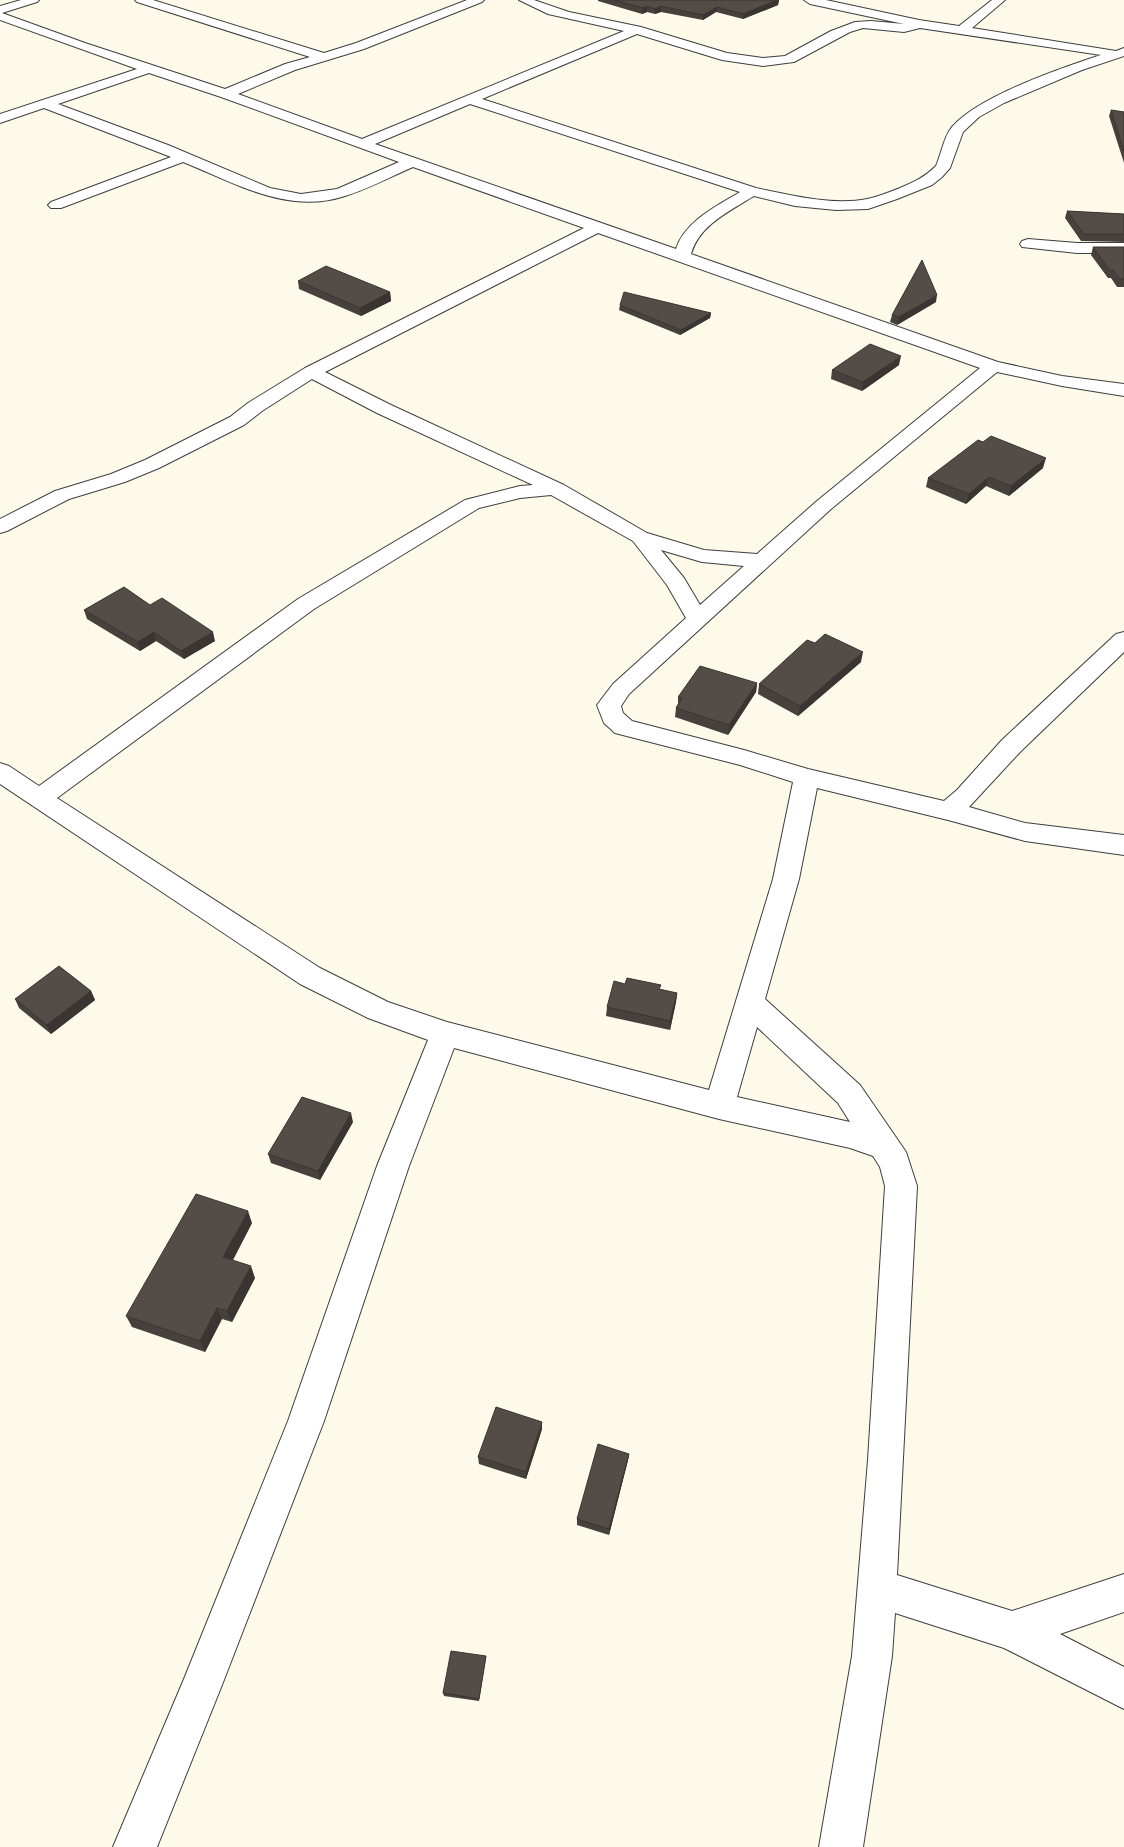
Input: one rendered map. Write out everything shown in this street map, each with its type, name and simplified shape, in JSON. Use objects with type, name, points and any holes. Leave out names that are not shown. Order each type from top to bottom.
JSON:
[{"type":"street","points":[[0,10],[33,0]]},
{"type":"street","points":[[141,0],[324,57]]},
{"type":"street","points":[[226,94],[290,67],[360,46],[478,0]]},
{"type":"street","points":[[526,0],[552,12],[637,30],[705,50],[762,62],[794,58],[823,40],[854,26],[871,24],[911,28],[919,24]]},
{"type":"street","points":[[810,0],[838,3],[919,24],[1122,53]]},
{"type":"street","points":[[961,31],[999,0]]},
{"type":"street","points":[[0,16],[148,69],[226,94],[412,162],[599,226],[993,366],[1062,381],[1124,390]]},
{"type":"street","points":[[0,31],[23,25]]},
{"type":"street","points":[[364,143],[637,30]]},
{"type":"street","points":[[471,100],[752,191],[795,201],[836,205],[868,204],[927,182],[938,174],[943,168],[957,130],[974,114],[999,100],[1092,61],[1122,53]]},
{"type":"street","points":[[0,119],[148,69]]},
{"type":"street","points":[[45,104],[265,191],[301,199],[340,194],[412,162]]},
{"type":"street","points":[[56,205],[183,157]]},
{"type":"street","points":[[682,256],[684,248],[692,235],[708,221],[752,191]]},
{"type":"street","points":[[0,527],[62,495],[118,478],[152,464],[237,421],[255,407],[311,372],[599,226]]},
{"type":"street","points":[[1028,244],[1077,248],[1124,248]]},
{"type":"street","points":[[993,366],[824,505],[621,689],[608,705],[612,717],[624,726],[808,777],[1025,832],[1124,846]]},
{"type":"street","points":[[311,372],[384,409],[556,489],[640,537],[702,556],[764,561]]},
{"type":"street","points":[[1062,381],[1124,377]]},
{"type":"street","points":[[39,798],[306,604],[472,504],[487,489],[489,479],[479,452]]},
{"type":"street","points":[[472,504],[520,492],[556,489]]},
{"type":"street","points":[[640,537],[676,583],[698,619]]},
{"type":"street","points":[[948,811],[966,796],[1011,746],[1124,639]]},
{"type":"street","points":[[0,772],[310,976],[378,1010],[446,1034],[719,1106],[850,1135],[884,1146]]},
{"type":"street","points":[[719,1106],[786,879],[808,777]]},
{"type":"street","points":[[750,1002],[849,1094],[895,1162],[901,1186],[872,1656],[841,1847]]},
{"type":"street","points":[[135,1847],[202,1685],[306,1421],[393,1166],[446,1034]]},
{"type":"street","points":[[877,1588],[1012,1631],[1124,1689]]},
{"type":"street","points":[[1012,1631],[1124,1593]]},
{"type":"building","points":[[614,0],[777,0],[743,14],[717,7],[703,15],[661,6],[655,9],[647,6],[643,8]]},
{"type":"building","points":[[1111,110],[1124,112],[1124,151]]},
{"type":"building","points":[[1067,211],[1124,214],[1124,234],[1084,234]]},
{"type":"building","points":[[1093,247],[1124,247],[1124,279],[1120,279],[1113,270],[1110,271]]},
{"type":"building","points":[[922,260],[937,295],[899,317],[892,315]]},
{"type":"building","points":[[326,266],[390,292],[360,308],[298,281]]},
{"type":"building","points":[[624,292],[711,313],[681,330],[620,305]]},
{"type":"building","points":[[870,344],[901,356],[863,382],[832,370]]},
{"type":"building","points":[[991,436],[1046,458],[1011,486],[989,477],[969,494],[928,478],[978,440],[983,442]]},
{"type":"building","points":[[124,587],[150,605],[162,598],[213,632],[181,651],[154,632],[138,642],[84,610]]},
{"type":"building","points":[[825,634],[863,652],[800,706],[759,684],[807,640],[815,643]]},
{"type":"building","points":[[700,666],[757,683],[729,725],[676,708],[682,698],[678,697]]},
{"type":"building","points":[[59,966],[91,991],[47,1025],[15,999]]},
{"type":"building","points":[[627,978],[661,985],[659,989],[677,993],[670,1021],[607,1007],[614,981],[625,984]]},
{"type":"building","points":[[302,1097],[351,1113],[318,1171],[268,1154]]},
{"type":"building","points":[[196,1194],[248,1211],[223,1257],[251,1266],[227,1311],[217,1308],[200,1341],[126,1316]]},
{"type":"building","points":[[496,1407],[542,1422],[526,1472],[478,1457]]},
{"type":"building","points":[[598,1444],[629,1454],[609,1529],[577,1519]]},
{"type":"building","points":[[451,1651],[486,1656],[479,1699],[443,1693]]}]
